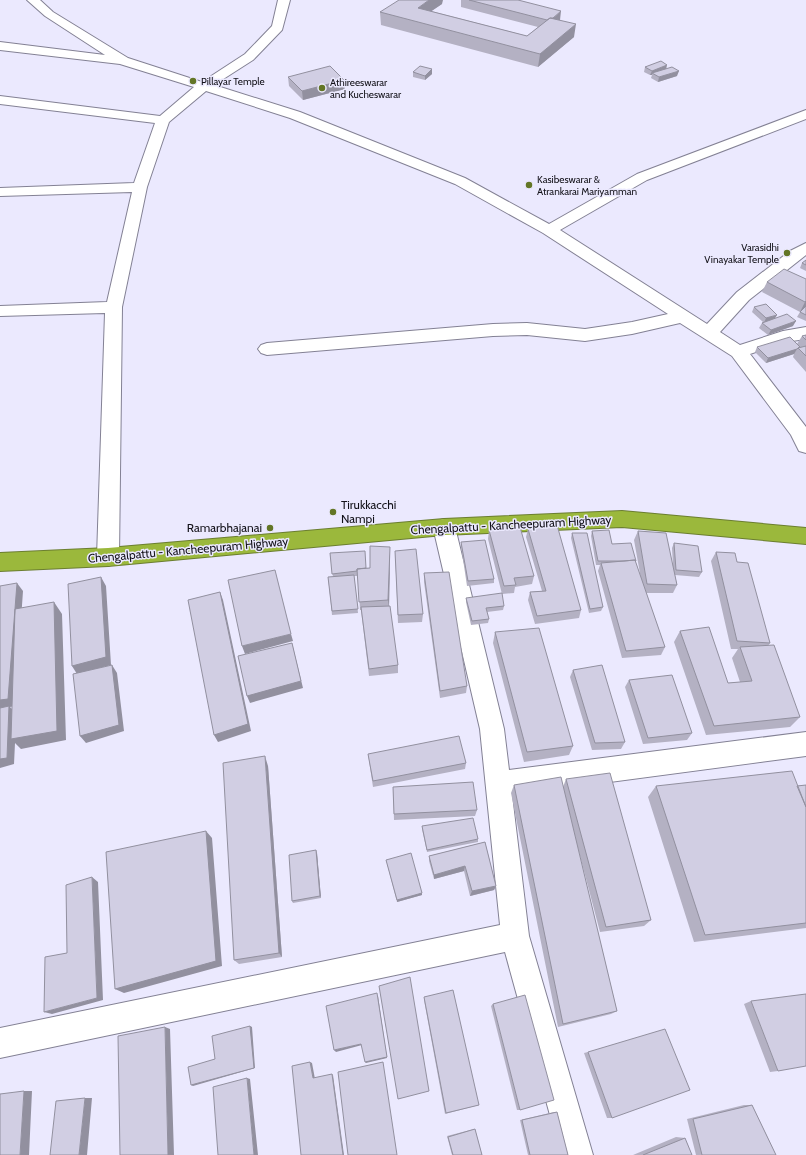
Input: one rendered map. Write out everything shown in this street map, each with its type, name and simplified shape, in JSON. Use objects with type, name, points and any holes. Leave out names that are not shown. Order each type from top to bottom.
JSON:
[{"type":"highway","name":"Chengalpattu - Kancheepuram Highway","points":[[0,562],[108,558],[444,528],[622,519],[806,536]]},
{"type":"street","points":[[33,0],[49,14],[124,61]]},
{"type":"street","points":[[108,558],[114,307],[140,187],[163,120],[204,86],[249,57],[278,27],[284,0]]},
{"type":"street","points":[[0,46],[124,61],[295,115],[460,181],[549,230],[681,317],[738,352],[799,432],[806,446]]},
{"type":"street","points":[[0,100],[163,120]]},
{"type":"street","points":[[549,230],[642,177],[806,114]]},
{"type":"street","points":[[0,192],[140,187]]},
{"type":"street","points":[[708,334],[743,296],[796,254],[806,248]]},
{"type":"street","points":[[0,311],[114,307]]},
{"type":"street","points":[[267,349],[493,330],[527,330],[585,335],[632,328],[681,317]]},
{"type":"street","points":[[738,352],[783,337],[806,333]]},
{"type":"street","points":[[444,528],[492,729],[514,936],[577,1155]]},
{"type":"street","points":[[498,784],[806,744]]},
{"type":"street","points":[[0,1043],[514,936]]},
{"type":"building","points":[[399,0],[429,0],[418,8],[527,36],[550,18],[576,24],[540,54],[380,12]]},
{"type":"building","points":[[469,0],[518,0],[561,11],[553,18],[547,20]]},
{"type":"building","points":[[661,61],[667,65],[652,71],[645,67]]},
{"type":"building","points":[[330,66],[344,80],[302,91],[288,77]]},
{"type":"building","points":[[420,66],[432,69],[425,76],[413,72]]},
{"type":"building","points":[[672,67],[679,71],[659,77],[652,73]]},
{"type":"building","points":[[784,269],[806,279],[805,302],[767,282]]},
{"type":"building","points":[[766,304],[777,315],[766,318],[754,307]]},
{"type":"building","points":[[806,306],[806,315],[800,312]]},
{"type":"building","points":[[787,314],[796,321],[771,330],[762,323]]},
{"type":"building","points":[[790,337],[800,347],[768,358],[757,347]]},
{"type":"building","points":[[806,346],[806,356],[798,348]]},
{"type":"building","points":[[557,525],[581,610],[537,616],[530,592],[546,591],[528,529]]},
{"type":"building","points":[[520,527],[534,576],[514,578],[516,585],[504,586],[489,530]]},
{"type":"building","points":[[609,530],[612,544],[631,543],[636,561],[598,561],[592,531]]},
{"type":"building","points":[[638,531],[666,533],[677,585],[647,584]]},
{"type":"building","points":[[572,533],[587,533],[603,607],[590,609]]},
{"type":"building","points":[[485,540],[494,579],[468,581],[461,542]]},
{"type":"building","points":[[674,543],[698,546],[702,572],[676,570]]},
{"type":"building","points":[[370,546],[390,547],[388,600],[359,602],[357,569],[370,568]]},
{"type":"building","points":[[416,549],[423,614],[398,615],[395,551]]},
{"type":"building","points":[[365,551],[366,568],[357,569],[357,571],[332,574],[330,553]]},
{"type":"building","points":[[716,552],[735,553],[737,562],[748,563],[770,643],[737,641]]},
{"type":"building","points":[[635,560],[665,647],[626,651],[601,563]]},
{"type":"building","points":[[275,570],[291,634],[242,646],[228,580]]},
{"type":"building","points":[[449,572],[467,686],[440,691],[424,573]]},
{"type":"building","points":[[354,575],[358,609],[332,611],[328,577]]},
{"type":"building","points":[[101,577],[106,657],[72,666],[68,584]]},
{"type":"building","points":[[17,583],[8,699],[0,700],[0,586]]},
{"type":"building","points":[[220,592],[248,724],[214,735],[188,600]]},
{"type":"building","points":[[502,593],[504,606],[486,608],[489,619],[472,621],[466,598]]},
{"type":"building","points":[[54,602],[57,731],[11,739],[15,609]]},
{"type":"building","points":[[390,606],[398,665],[369,669],[361,607]]},
{"type":"building","points":[[709,627],[728,683],[752,681],[740,647],[774,645],[800,717],[714,726],[680,631]]},
{"type":"building","points":[[539,628],[573,746],[527,752],[495,632]]},
{"type":"building","points":[[292,643],[301,681],[247,696],[238,656]]},
{"type":"building","points":[[112,665],[119,725],[80,736],[73,674]]},
{"type":"building","points":[[602,665],[625,742],[595,743],[573,670]]},
{"type":"building","points":[[672,675],[692,733],[648,738],[629,680]]},
{"type":"building","points":[[9,706],[7,758],[0,759],[0,708]]},
{"type":"building","points":[[459,736],[466,763],[373,781],[368,754]]},
{"type":"building","points":[[265,756],[279,953],[234,960],[223,763]]},
{"type":"building","points":[[792,771],[806,807],[806,923],[705,935],[656,786]]},
{"type":"building","points":[[610,773],[651,920],[606,927],[566,779]]},
{"type":"building","points":[[561,777],[617,1011],[563,1024],[514,785]]},
{"type":"building","points":[[473,782],[477,810],[394,814],[393,787]]},
{"type":"building","points":[[806,785],[806,807],[797,786]]},
{"type":"building","points":[[473,818],[478,839],[427,850],[422,826]]},
{"type":"building","points":[[206,831],[216,961],[115,989],[106,852]]},
{"type":"building","points":[[485,842],[496,886],[472,891],[465,866],[434,875],[429,856]]},
{"type":"building","points":[[316,850],[320,896],[292,901],[289,855]]},
{"type":"building","points":[[411,853],[422,893],[397,900],[386,860]]},
{"type":"building","points":[[92,877],[97,998],[44,1012],[45,957],[67,953],[66,885]]},
{"type":"building","points":[[410,977],[429,1091],[398,1099],[379,986]]},
{"type":"building","points":[[453,990],[479,1105],[446,1113],[424,997]]},
{"type":"building","points":[[377,993],[387,1057],[365,1062],[361,1044],[334,1050],[326,1006]]},
{"type":"building","points":[[806,994],[806,1066],[778,1071],[751,1001]]},
{"type":"building","points":[[525,995],[554,1100],[520,1110],[493,1004]]},
{"type":"building","points":[[250,1026],[254,1068],[191,1085],[188,1067],[215,1059],[212,1036]]},
{"type":"building","points":[[165,1027],[168,1155],[120,1155],[118,1036]]},
{"type":"building","points":[[665,1029],[690,1090],[612,1118],[588,1052]]},
{"type":"building","points":[[310,1062],[313,1078],[332,1074],[343,1155],[301,1155],[292,1066]]},
{"type":"building","points":[[383,1062],[397,1155],[348,1155],[338,1072]]},
{"type":"building","points":[[247,1078],[254,1155],[218,1155],[213,1087]]},
{"type":"building","points":[[24,1091],[20,1155],[0,1155],[0,1094]]},
{"type":"building","points":[[85,1098],[79,1155],[50,1155],[56,1101]]},
{"type":"building","points":[[752,1105],[776,1155],[702,1155],[693,1119]]},
{"type":"building","points":[[557,1112],[568,1155],[530,1155],[522,1120]]},
{"type":"building","points":[[475,1129],[482,1155],[453,1155],[448,1137]]},
{"type":"building","points":[[685,1138],[692,1155],[643,1155]]},
{"type":"place","name":"Pillayar Temple","points":[[193,81]]},
{"type":"place","name":"Athireeswarar and Kucheswarar","points":[[322,88]]},
{"type":"place","name":"Kasibeswarar & Atrankarai Mariyamman","points":[[529,185]]},
{"type":"place","name":"Varasidhi Vinayakar Temple","points":[[787,253]]},
{"type":"place","name":"Tirukkacchi Nampi","points":[[333,512]]},
{"type":"place","name":"Ramarbhajanai","points":[[270,528]]}]
